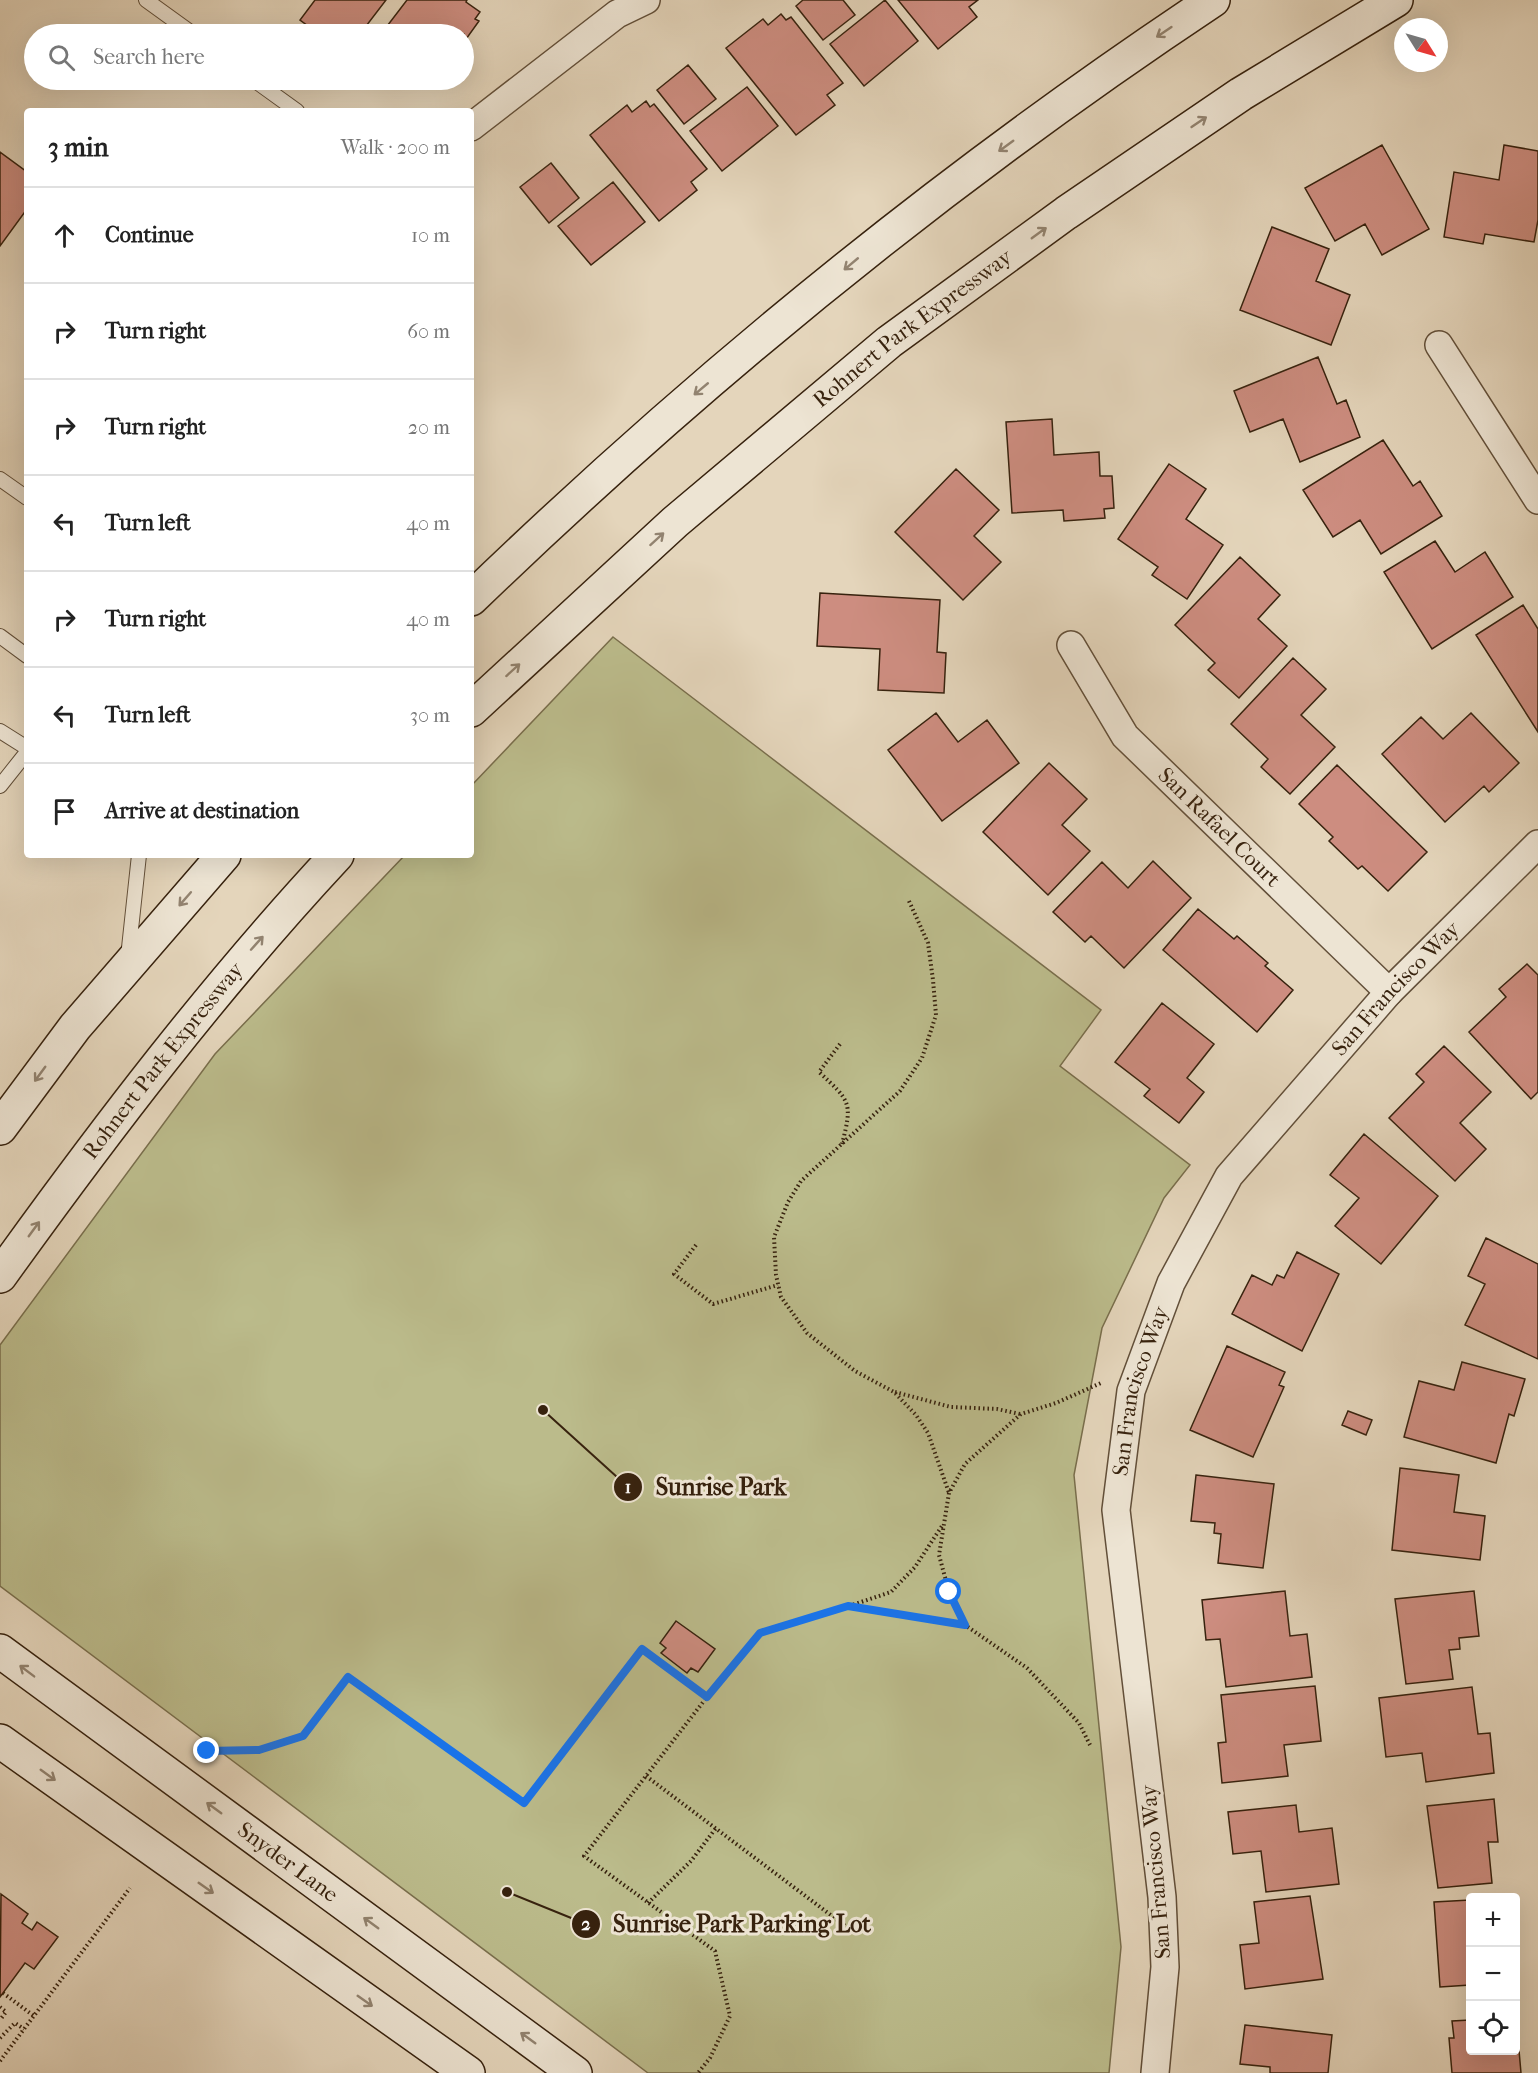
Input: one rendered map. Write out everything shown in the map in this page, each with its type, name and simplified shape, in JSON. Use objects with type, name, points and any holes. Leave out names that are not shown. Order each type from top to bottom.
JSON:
[{"type":"main road","points":[[474,596],[563,510],[690,398],[891,231],[1134,53],[1213,0]]},
{"type":"main road","name":"Rohnert Park Expressway","points":[[474,707],[675,522],[889,342],[1066,213],[1241,94],[1396,0]]},
{"type":"main road","points":[[0,1128],[75,1027],[127,964],[221,858]]},
{"type":"main road","name":"Rohnert Park Expressway","points":[[0,1276],[56,1198],[240,962],[334,858]]},
{"type":"main road","name":"Snyder Lane","points":[[0,1651],[576,2073]]},
{"type":"main road","points":[[0,1741],[468,2073]]},
{"type":"street","points":[[474,124],[608,7],[646,0]]},
{"type":"street","points":[[1439,345],[1538,501]]},
{"type":"street","name":"San Rafael Court","points":[[1071,645],[1125,736],[1389,992]]},
{"type":"street","name":"San Francisco Way","points":[[1155,2073],[1165,1967],[1162,1897],[1116,1510],[1131,1391],[1171,1282],[1229,1176],[1389,992],[1538,844]]},
{"type":"lane","points":[[146,0],[179,24]]},
{"type":"lane","points":[[268,90],[293,108]]},
{"type":"lane","points":[[0,479],[24,496]]},
{"type":"lane","points":[[0,636],[24,654]]},
{"type":"lane","points":[[0,731],[24,748]]},
{"type":"lane","points":[[0,786],[24,754]]},
{"type":"lane","points":[[127,964],[139,858]]},
{"type":"path","points":[[909,901],[928,943],[936,1015],[922,1058],[900,1091],[801,1181],[788,1202],[774,1237],[778,1285],[781,1297],[807,1333],[855,1371],[894,1392],[951,1407],[997,1409],[1021,1414]]},
{"type":"path","points":[[840,1044],[819,1072],[845,1097],[849,1115],[842,1145]]},
{"type":"path","points":[[696,1245],[674,1274],[713,1304],[778,1285]]},
{"type":"path","points":[[965,1625],[949,1592],[939,1555],[949,1493],[965,1464],[1021,1414],[1056,1403],[1103,1382]]},
{"type":"path","points":[[894,1392],[916,1415],[928,1433],[949,1493]]},
{"type":"path","points":[[698,2073],[710,2058],[730,2016],[715,1951],[584,1856],[707,1697],[760,1633],[891,1592],[915,1567],[943,1524]]},
{"type":"path","points":[[848,1606],[965,1625],[1027,1668],[1078,1724],[1090,1744]]},
{"type":"path","points":[[207,1751],[259,1750],[303,1736],[348,1677],[524,1803],[642,1649],[707,1697]]},
{"type":"path","points":[[646,1776],[852,1930]]},
{"type":"path","points":[[648,1903],[691,1861],[716,1828]]},
{"type":"path","points":[[0,2061],[130,1888]]},
{"type":"path","points":[[3,1993],[34,2016]]},
{"type":"path","points":[[0,2007],[6,2012],[0,2020]]},
{"type":"path","points":[[0,2038],[15,2023],[24,2029]]},
{"type":"green space","points":[[613,637],[1101,1010],[1060,1066],[1190,1165],[1164,1198],[1102,1328],[1074,1475],[1121,1947],[1109,2073],[648,2073],[0,1586],[0,1345],[215,1054],[402,858],[474,858],[474,783]]},
{"type":"building","points":[[315,0],[386,0],[368,24],[305,24],[300,20]]},
{"type":"building","points":[[407,0],[467,0],[466,2],[480,12],[475,19],[479,21],[474,28],[474,24],[389,24]]},
{"type":"building","points":[[803,0],[843,0],[855,15],[823,40],[796,6]]},
{"type":"building","points":[[885,0],[918,41],[864,86],[830,44]]},
{"type":"building","points":[[898,0],[978,0],[969,7],[977,17],[938,49]]},
{"type":"building","points":[[781,14],[786,20],[791,17],[843,83],[827,95],[835,105],[796,135],[726,48],[763,19],[768,25]]},
{"type":"building","points":[[688,65],[716,99],[684,124],[657,90]]},
{"type":"building","points":[[747,87],[778,126],[722,171],[690,131]]},
{"type":"building","points":[[646,101],[650,107],[654,104],[707,169],[691,182],[697,190],[659,221],[590,135],[627,105],[632,112]]},
{"type":"building","points":[[1382,145],[1429,229],[1382,255],[1365,224],[1335,241],[1305,188]]},
{"type":"building","points":[[1504,145],[1538,151],[1538,220],[1534,242],[1485,234],[1483,244],[1444,237],[1454,172],[1499,180]]},
{"type":"building","points":[[0,152],[24,170],[24,213],[0,246]]},
{"type":"building","points":[[551,163],[579,198],[549,223],[520,187]]},
{"type":"building","points":[[613,182],[645,222],[591,265],[558,226]]},
{"type":"building","points":[[1272,227],[1329,249],[1316,281],[1350,295],[1331,345],[1240,310]]},
{"type":"building","points":[[1318,357],[1337,404],[1346,400],[1360,437],[1300,462],[1283,419],[1250,432],[1234,391]]},
{"type":"building","points":[[1052,419],[1054,455],[1099,452],[1100,476],[1112,476],[1114,508],[1104,509],[1105,518],[1064,521],[1063,510],[1012,513],[1006,422]]},
{"type":"building","points":[[1383,440],[1413,486],[1420,481],[1442,516],[1381,554],[1360,520],[1333,537],[1303,490]]},
{"type":"building","points":[[1169,464],[1206,489],[1186,519],[1223,545],[1187,599],[1152,575],[1158,567],[1118,539]]},
{"type":"building","points":[[956,469],[999,510],[974,536],[1001,562],[963,600],[895,532]]},
{"type":"building","points":[[1435,541],[1455,572],[1485,552],[1513,597],[1432,649],[1384,572]]},
{"type":"building","points":[[1240,557],[1280,595],[1258,619],[1287,646],[1239,698],[1208,670],[1215,663],[1175,625]]},
{"type":"building","points":[[820,593],[940,600],[937,652],[946,653],[944,693],[878,690],[880,649],[817,646]]},
{"type":"building","points":[[1523,605],[1538,629],[1538,732],[1476,635]]},
{"type":"building","points":[[1293,658],[1326,689],[1301,715],[1335,747],[1290,794],[1261,767],[1268,759],[1231,724]]},
{"type":"building","points":[[936,713],[958,742],[987,720],[1019,763],[942,821],[888,750]]},
{"type":"building","points":[[1471,713],[1519,763],[1489,792],[1484,786],[1445,822],[1382,754],[1421,717],[1443,739]]},
{"type":"building","points":[[1049,763],[1087,799],[1062,825],[1090,851],[1048,895],[983,832]]},
{"type":"building","points":[[1337,765],[1427,852],[1388,891],[1362,866],[1358,869],[1329,841],[1333,837],[1299,804]]},
{"type":"building","points":[[1153,861],[1191,898],[1124,968],[1091,936],[1085,942],[1053,912],[1102,862],[1128,888]]},
{"type":"building","points":[[1198,909],[1234,939],[1237,936],[1268,963],[1265,966],[1293,990],[1257,1032],[1163,950]]},
{"type":"building","points":[[1527,964],[1538,975],[1538,1092],[1531,1099],[1469,1032],[1506,997],[1499,989]]},
{"type":"building","points":[[1162,1003],[1214,1044],[1187,1078],[1204,1092],[1179,1123],[1144,1096],[1150,1089],[1115,1062]]},
{"type":"building","points":[[1444,1046],[1491,1092],[1460,1123],[1486,1149],[1455,1181],[1389,1118],[1424,1082],[1416,1074]]},
{"type":"building","points":[[1364,1134],[1438,1196],[1381,1264],[1335,1226],[1359,1198],[1330,1175]]},
{"type":"building","points":[[1486,1238],[1538,1264],[1538,1359],[1465,1325],[1485,1284],[1468,1276]]},
{"type":"building","points":[[1297,1252],[1339,1274],[1302,1351],[1232,1314],[1252,1275],[1272,1285],[1277,1275],[1284,1278]]},
{"type":"building","points":[[1227,1346],[1285,1372],[1279,1385],[1284,1387],[1253,1457],[1190,1430]]},
{"type":"building","points":[[1462,1362],[1525,1379],[1514,1416],[1509,1414],[1496,1463],[1404,1437],[1419,1381],[1454,1390]]},
{"type":"building","points":[[1348,1411],[1372,1420],[1366,1435],[1342,1425]]},
{"type":"building","points":[[1400,1468],[1459,1475],[1454,1512],[1485,1516],[1480,1560],[1392,1550]]},
{"type":"building","points":[[1196,1475],[1274,1484],[1263,1568],[1218,1563],[1221,1534],[1214,1533],[1215,1523],[1191,1521]]},
{"type":"building","points":[[1285,1591],[1290,1636],[1307,1634],[1312,1677],[1226,1687],[1220,1639],[1206,1640],[1202,1600]]},
{"type":"building","points":[[1474,1591],[1479,1636],[1459,1638],[1460,1649],[1449,1650],[1453,1679],[1406,1684],[1395,1599]]},
{"type":"building","points":[[676,1621],[715,1649],[698,1672],[691,1668],[687,1673],[661,1653],[666,1648],[660,1643]]},
{"type":"building","points":[[1315,1686],[1321,1741],[1284,1745],[1288,1776],[1222,1783],[1218,1743],[1226,1742],[1221,1695]]},
{"type":"building","points":[[1472,1687],[1478,1734],[1490,1733],[1494,1773],[1426,1782],[1422,1753],[1386,1757],[1379,1698]]},
{"type":"building","points":[[1494,1799],[1498,1842],[1488,1842],[1492,1883],[1438,1888],[1427,1806]]},
{"type":"building","points":[[1296,1805],[1299,1832],[1332,1828],[1339,1884],[1266,1892],[1261,1851],[1233,1854],[1228,1812]]},
{"type":"building","points":[[1,1894],[28,1914],[22,1923],[32,1930],[37,1922],[58,1937],[34,1969],[25,1963],[0,1997]]},
{"type":"building","points":[[1310,1896],[1323,1979],[1245,1989],[1240,1945],[1259,1943],[1254,1902]]},
{"type":"building","points":[[1466,1900],[1466,1985],[1440,1987],[1434,1902]]},
{"type":"building","points":[[1466,2020],[1466,2055],[1519,2055],[1521,2073],[1452,2073],[1449,2038],[1454,2038],[1452,2021]]},
{"type":"building","points":[[1245,2025],[1332,2035],[1328,2073],[1270,2073],[1270,2067],[1240,2064]]},
{"type":"place","name":"Sunrise Park","points":[[543,1410]]},
{"type":"place","name":"Sunrise Park Parking Lot","points":[[507,1892]]},
{"type":"route","points":[[207,1751],[259,1750],[303,1736],[348,1677],[524,1803],[642,1649],[707,1697],[760,1633],[848,1606],[965,1625],[949,1592]]}]
